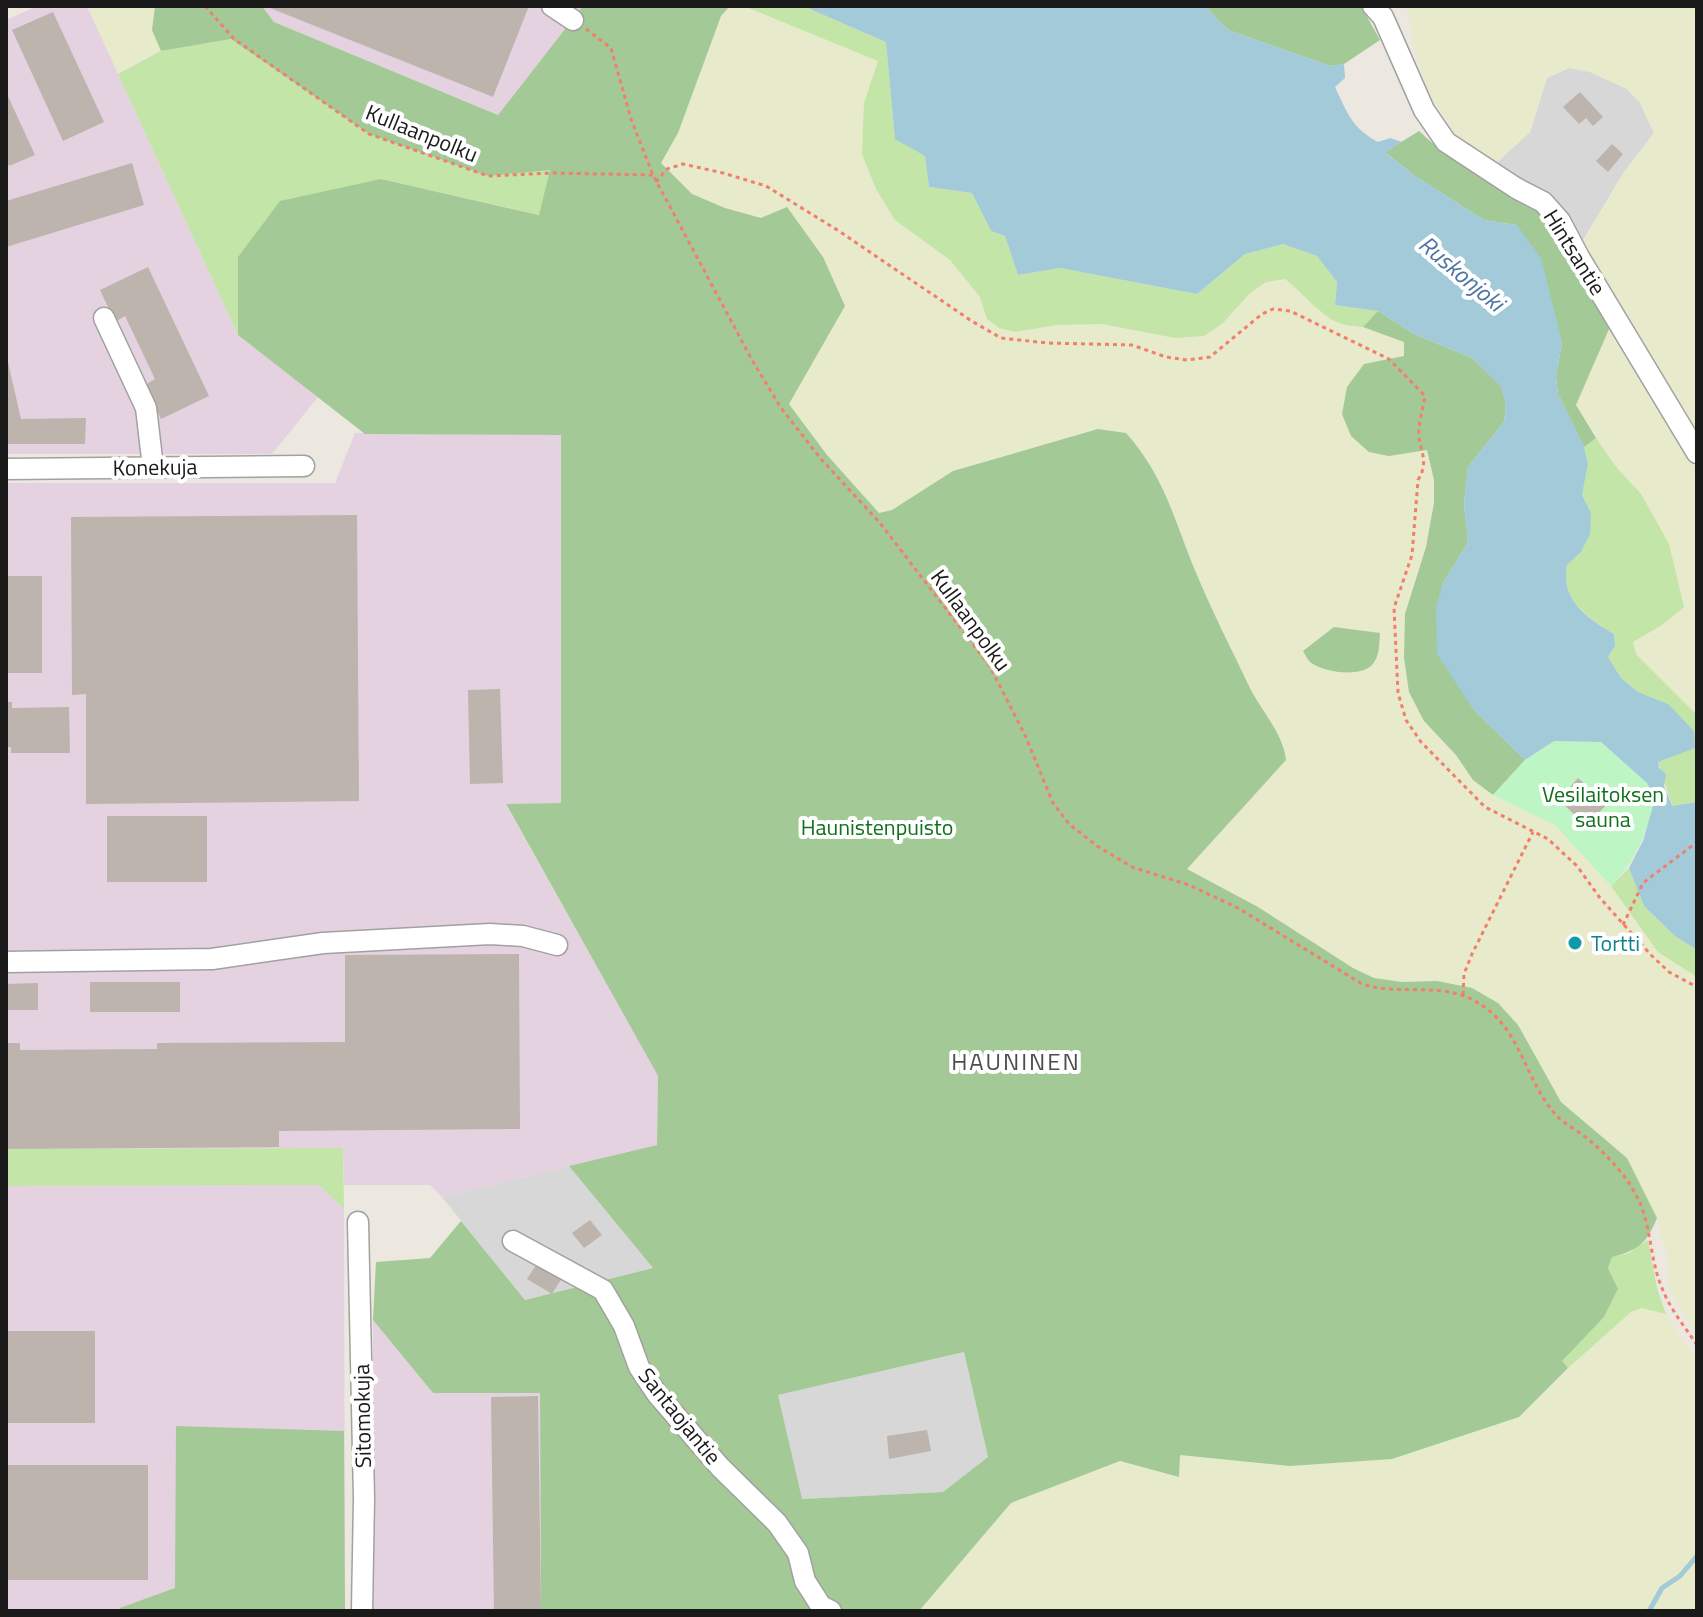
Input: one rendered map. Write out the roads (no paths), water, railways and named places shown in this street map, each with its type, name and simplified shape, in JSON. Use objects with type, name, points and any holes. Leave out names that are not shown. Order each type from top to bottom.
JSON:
[{"type":"street","points":[[552,6],[573,20]]},
{"type":"street","name":"Hintsantie","points":[[1373,6],[1383,17],[1424,110],[1446,142],[1543,202],[1560,221],[1697,453]]},
{"type":"street","points":[[104,318],[146,408],[153,467]]},
{"type":"street","name":"Konekuja","points":[[6,469],[304,466]]},
{"type":"street","points":[[6,962],[212,959],[323,943],[490,934],[523,936],[557,945]]},
{"type":"street","name":"Sitomokuja","points":[[358,1222],[364,1498],[362,1611]]},
{"type":"street","name":"Santaojantie","points":[[513,1241],[603,1290],[624,1326],[639,1367],[657,1394],[720,1467],[777,1523],[798,1553],[805,1581],[821,1606],[831,1611]]},
{"type":"water","name":"Ruskonjoki","points":[[803,6],[1205,6],[1228,30],[1330,66],[1344,64],[1345,78],[1335,87],[1351,119],[1362,131],[1378,142],[1390,138],[1402,142],[1386,153],[1415,176],[1484,220],[1517,225],[1541,258],[1562,342],[1556,377],[1558,394],[1584,447],[1588,464],[1582,495],[1591,513],[1590,534],[1581,552],[1567,565],[1568,588],[1585,614],[1614,634],[1615,646],[1608,657],[1621,678],[1638,692],[1668,704],[1694,731],[1695,748],[1658,762],[1659,768],[1666,774],[1664,786],[1672,806],[1697,802],[1697,950],[1675,936],[1644,906],[1629,868],[1643,841],[1655,799],[1647,783],[1601,742],[1554,741],[1525,760],[1473,709],[1437,654],[1436,608],[1442,585],[1468,542],[1464,504],[1468,467],[1504,422],[1506,404],[1501,387],[1472,358],[1414,334],[1378,311],[1335,305],[1337,282],[1317,256],[1283,244],[1245,254],[1197,294],[1060,268],[1018,275],[1005,236],[991,231],[972,193],[929,187],[925,156],[895,139],[886,42]]},
{"type":"waterway","points":[[1649,1611],[1662,1588],[1680,1576],[1697,1556]]},
{"type":"place","name":"Tortti","points":[[1575,943]]},
{"type":"district","name":"HAUNINEN","points":[[1016,1061]]},
{"type":"park label","name":"Vesilaitoksen sauna","points":[[1603,806]]},
{"type":"park label","name":"Haunistenpuisto","points":[[877,827]]}]
